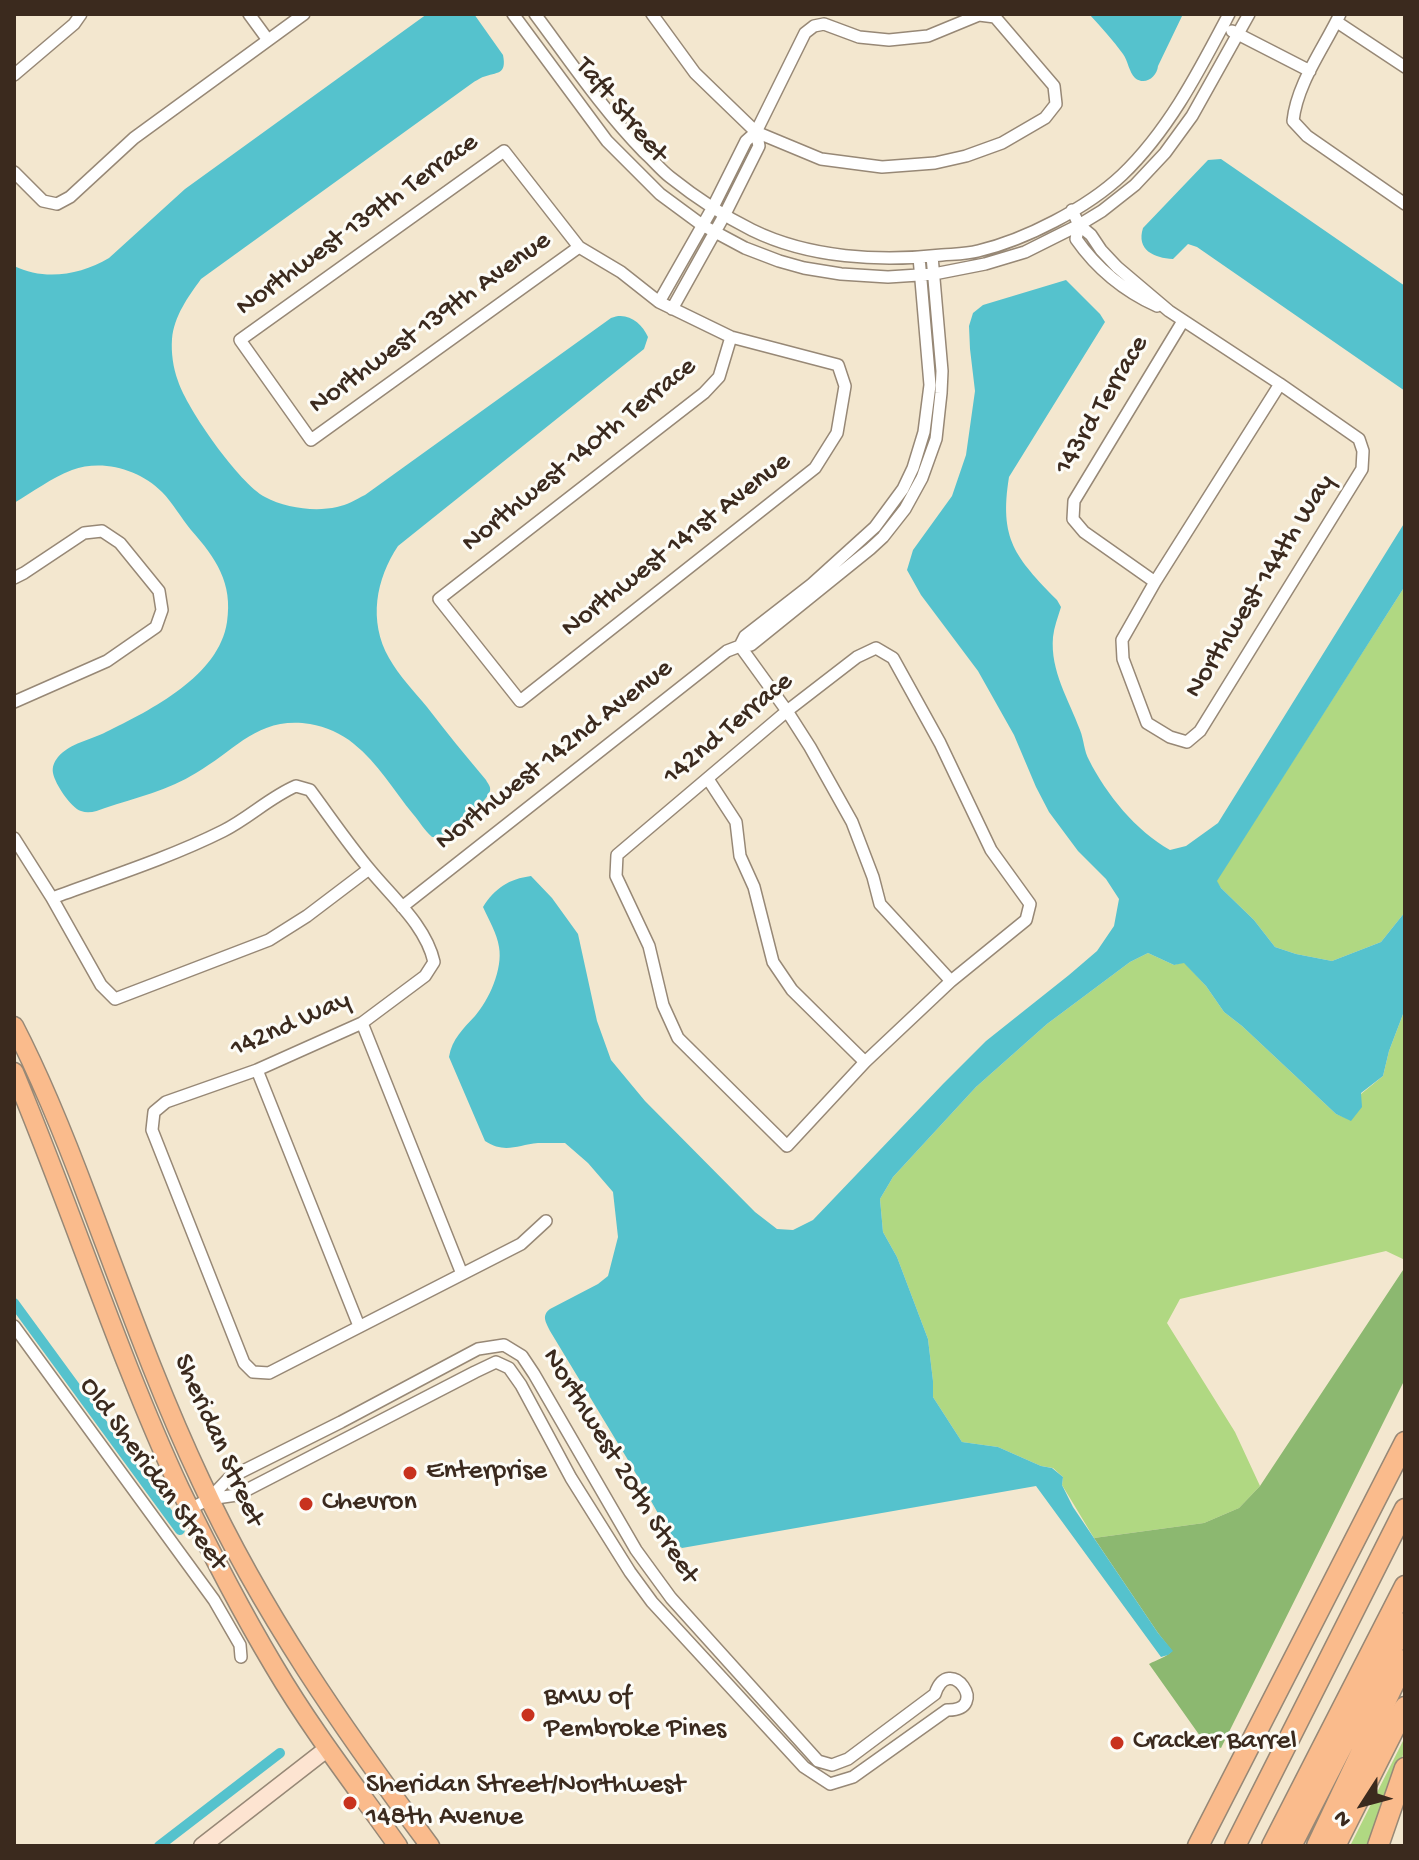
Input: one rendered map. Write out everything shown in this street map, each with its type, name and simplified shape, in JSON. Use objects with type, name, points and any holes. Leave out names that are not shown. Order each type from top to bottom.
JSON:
[{"type":"highway","points":[[1198,1846],[1405,1442]]},
{"type":"highway","points":[[1235,1846],[1405,1509]]},
{"type":"highway","points":[[1272,1846],[1405,1586]]},
{"type":"highway","points":[[1291,1846],[1405,1623]]},
{"type":"highway","points":[[1317,1846],[1405,1660]]},
{"type":"highway","points":[[1335,1846],[1405,1707]]},
{"type":"highway","points":[[1378,1846],[1405,1768]]},
{"type":"main road","name":"Sheridan Street","points":[[14,1026],[60,1126],[163,1394],[209,1499],[268,1609],[338,1723],[430,1846]]},
{"type":"main road","name":"Sheridan Street","points":[[14,1072],[138,1391],[190,1509],[274,1668],[398,1846]]},
{"type":"main road","points":[[296,1700],[322,1721],[338,1723],[328,1748]]},
{"type":"street","points":[[14,75],[74,24],[81,14]]},
{"type":"street","points":[[249,14],[268,40]]},
{"type":"street","points":[[14,172],[43,201],[57,204],[70,197],[134,138],[304,14]]},
{"type":"street","name":"Taft Street","points":[[513,14],[607,141],[660,194],[702,225],[745,248],[804,268],[872,276],[934,274]]},
{"type":"street","name":"Taft Street","points":[[535,14],[617,124],[669,176],[713,207],[753,230],[811,249],[894,258],[932,256]]},
{"type":"street","points":[[652,14],[695,73],[756,132],[821,159],[882,167],[935,163],[966,156],[1002,143],[1045,118],[1056,104],[1054,86],[995,17],[979,15],[928,36],[889,40],[859,37],[824,24],[814,26],[805,33],[756,132],[746,141],[659,302]]},
{"type":"street","points":[[932,256],[976,252],[1013,241],[1090,200],[1121,175],[1151,143],[1177,108],[1229,14]]},
{"type":"street","points":[[934,274],[1025,252],[1102,211],[1135,185],[1165,153],[1192,116],[1249,14]]},
{"type":"street","points":[[1405,67],[1338,18],[1310,71],[1295,107],[1293,121],[1307,136],[1405,204]]},
{"type":"street","points":[[1223,26],[1310,71]]},
{"type":"street","points":[[672,309],[759,146],[756,132]]},
{"type":"street","name":"Northwest 139th Terrace","points":[[311,440],[240,340],[504,151],[579,247]]},
{"type":"street","points":[[1072,210],[1079,225],[1076,239],[1117,283],[1136,296],[1169,311],[1280,384],[1155,582]]},
{"type":"street","points":[[579,247],[621,272],[659,302],[731,337]]},
{"type":"street","name":"Northwest 139th Avenue","points":[[311,440],[579,247]]},
{"type":"street","name":"Northwest 142nd Avenue","points":[[402,907],[727,651],[751,645],[870,549],[897,520],[918,487],[930,459],[940,417],[942,371],[932,256]]},
{"type":"street","name":"Northwest 142nd Avenue","points":[[740,646],[745,636],[862,540],[903,489],[919,449],[930,385],[919,257]]},
{"type":"street","name":"143rd Terrace","points":[[1155,582],[1084,532],[1073,519],[1074,501],[1183,321]]},
{"type":"street","name":"Northwest 141st Avenue","points":[[520,701],[815,468],[837,433],[845,386],[838,365],[731,337]]},
{"type":"street","name":"Northwest 140th Terrace","points":[[520,701],[439,599],[704,393],[719,377],[731,337]]},
{"type":"street","name":"Northwest 144th Way","points":[[1155,582],[1122,640],[1123,659],[1147,723],[1170,737],[1187,742],[1200,731],[1362,469],[1363,451],[1359,439],[1280,384]]},
{"type":"street","points":[[14,578],[84,533],[102,531],[120,543],[159,591],[162,610],[156,627],[107,661],[14,702]]},
{"type":"street","points":[[708,779],[736,822],[740,856],[754,887],[773,962],[792,990],[865,1062],[951,981],[880,904],[852,822],[810,747],[740,646]]},
{"type":"street","name":"142nd Terrace","points":[[865,1062],[787,1146],[678,1038],[663,1005],[649,946],[616,876],[617,855],[787,711],[857,657],[876,648],[893,658],[940,743],[991,850],[1030,904],[1026,920],[951,981]]},
{"type":"street","points":[[52,898],[176,852],[226,829],[284,790],[296,786],[310,790],[369,869],[402,907]]},
{"type":"street","points":[[14,838],[101,985],[115,999],[269,940],[307,916],[369,869]]},
{"type":"street","name":"142nd Way","points":[[359,1326],[269,1373],[253,1372],[244,1363],[152,1130],[154,1112],[166,1102],[257,1070],[362,1023],[425,976],[434,962],[430,946],[402,907]]},
{"type":"street","points":[[362,1023],[462,1274]]},
{"type":"street","points":[[257,1070],[359,1326],[521,1244],[546,1221]]},
{"type":"street","name":"Old Sheridan Street","points":[[14,1326],[214,1600],[240,1645],[241,1657]]},
{"type":"street","name":"Northwest 20th Street","points":[[504,1345],[522,1356],[534,1374],[650,1571],[818,1761],[832,1765],[848,1759],[935,1694],[943,1681],[953,1679],[962,1684],[967,1698],[962,1707],[947,1710],[853,1777],[830,1784],[804,1767],[652,1602],[571,1478],[521,1385],[509,1368],[496,1362],[237,1495],[209,1499],[229,1478],[478,1349],[504,1345]]},
{"type":"street","points":[[190,1509],[209,1499]]},
{"type":"street","points":[[202,1846],[328,1748]]},
{"type":"green space","points":[[1405,586],[1405,912],[1381,942],[1332,961],[1296,954],[1275,947],[1216,881]]},
{"type":"green space","points":[[1148,953],[1174,965],[1184,962],[1224,1012],[1336,1114],[1351,1120],[1361,1094],[1383,1076],[1405,1009],[1405,1260],[1386,1251],[1180,1299],[1167,1323],[1235,1432],[1260,1486],[1239,1508],[1204,1523],[1094,1538],[1062,1485],[1063,1477],[1053,1468],[1041,1466],[998,1447],[962,1442],[933,1397],[928,1339],[897,1257],[883,1232],[880,1199],[893,1177],[976,1087],[1047,1024],[1130,962]]},
{"type":"green space","points":[[1405,1267],[1405,1379],[1221,1748],[1205,1743],[1149,1664],[1172,1651],[1094,1538],[1204,1523],[1239,1508],[1260,1486]]},
{"type":"green space","points":[[1405,1737],[1405,1749],[1372,1846],[1350,1846]]},
{"type":"water","points":[[427,14],[474,14],[503,55],[502,69],[472,83],[201,279],[176,322],[172,355],[178,381],[192,409],[242,477],[273,501],[319,509],[341,506],[365,495],[611,318],[628,317],[642,327],[648,337],[644,349],[398,546],[384,572],[377,600],[382,644],[402,677],[486,780],[490,786],[488,796],[444,835],[432,837],[378,768],[354,744],[328,729],[292,723],[276,725],[248,737],[175,784],[96,811],[81,811],[68,801],[54,778],[57,759],[68,748],[162,702],[197,675],[221,641],[227,622],[227,595],[215,561],[170,501],[153,484],[131,472],[108,466],[72,470],[14,503],[14,266],[50,275],[62,274],[86,269],[109,258],[185,189]]},
{"type":"water","points":[[1089,14],[1183,14],[1155,74],[1143,81],[1133,76],[1123,54]]},
{"type":"water","points":[[1221,159],[1405,286],[1405,391],[1197,247],[1188,244],[1173,259],[1153,255],[1144,247],[1143,228],[1208,160]]},
{"type":"water","points":[[1066,280],[1105,322],[1009,477],[1006,516],[1009,532],[1021,559],[1061,607],[1053,637],[1054,662],[1089,760],[1123,811],[1157,842],[1170,850],[1186,846],[1218,823],[1405,522],[1405,586],[1217,881],[1275,947],[1332,961],[1381,942],[1405,912],[1405,1009],[1383,1076],[1361,1093],[1362,1107],[1351,1121],[1336,1114],[1224,1012],[1206,986],[1184,963],[1174,965],[1148,953],[1130,962],[1047,1024],[976,1087],[893,1177],[880,1199],[883,1232],[897,1257],[928,1339],[933,1397],[962,1442],[998,1447],[1052,1468],[1063,1477],[1062,1485],[1073,1507],[1173,1651],[1161,1657],[1036,1486],[682,1548],[674,1542],[545,1319],[550,1309],[608,1276],[618,1237],[613,1192],[588,1163],[565,1143],[505,1148],[485,1141],[449,1057],[455,1040],[485,1002],[497,974],[499,947],[483,907],[503,886],[531,876],[552,898],[578,934],[597,1021],[611,1060],[645,1101],[755,1212],[777,1229],[793,1230],[813,1220],[986,1041],[1097,951],[1114,926],[1119,899],[1106,879],[1078,851],[1049,812],[1014,735],[978,671],[921,595],[907,570],[913,550],[952,496],[966,455],[975,391],[969,326],[973,313],[983,305]]},
{"type":"waterway","points":[[14,1303],[180,1530]]},
{"type":"waterway","points":[[159,1846],[280,1753]]},
{"type":"place","name":"Enterprise","points":[[410,1473]]},
{"type":"place","name":"Chevron","points":[[306,1504]]},
{"type":"place","name":"BMW of Pembroke Pines","points":[[528,1715]]},
{"type":"place","name":"Cracker Barrel","points":[[1117,1743]]},
{"type":"place","name":"Sheridan Street/Northwest 148th Avenue","points":[[350,1803]]}]
